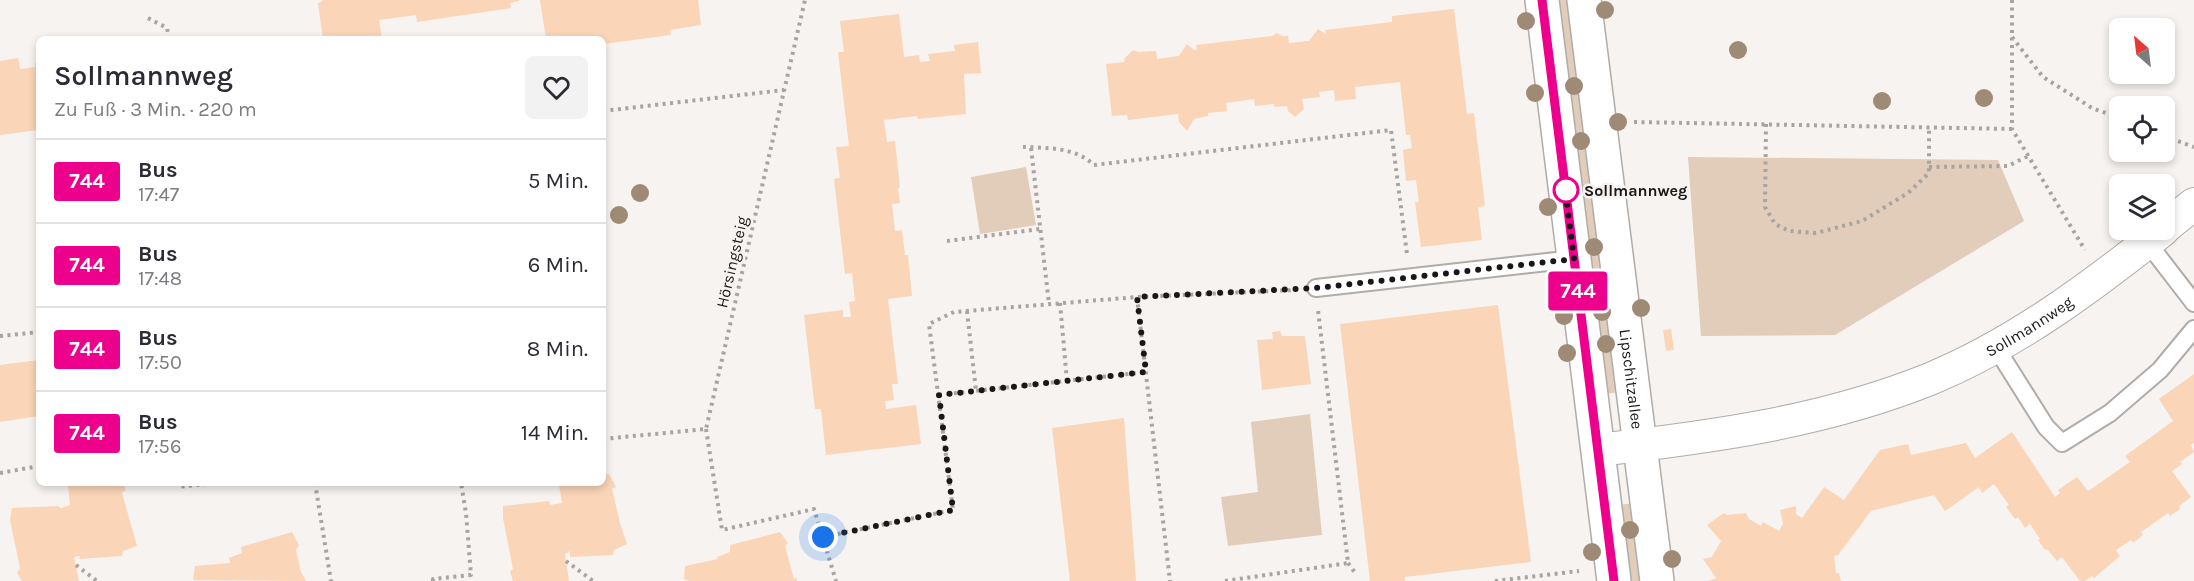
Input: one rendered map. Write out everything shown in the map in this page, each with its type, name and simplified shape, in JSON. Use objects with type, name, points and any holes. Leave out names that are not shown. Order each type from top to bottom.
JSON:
[{"type":"street","points":[[1542,0],[1614,581]]},
{"type":"street","name":"Lipschitzallee","points":[[1584,0],[1657,581]]},
{"type":"street","name":"Sollmannweg","points":[[2175,219],[2194,204]]},
{"type":"street","name":"Sollmannweg","points":[[1598,450],[1770,426],[1831,412],[1931,378],[1995,346],[2042,318],[2087,288],[2149,240]]},
{"type":"lane","points":[[2162,240],[2194,303]]},
{"type":"lane","points":[[1316,288],[1574,259]]},
{"type":"lane","points":[[1995,346],[2046,427],[2062,443],[2110,413],[2160,370],[2194,329]]},
{"type":"path","name":"Hörsingsteig","points":[[706,429],[806,0]]},
{"type":"path","points":[[2012,0],[2012,129],[2087,253]]},
{"type":"path","points":[[148,18],[167,28],[168,36]]},
{"type":"path","points":[[2012,36],[2043,77],[2092,108],[2109,114]]},
{"type":"path","points":[[606,111],[784,90]]},
{"type":"path","points":[[1634,122],[2012,129]]},
{"type":"path","points":[[1766,124],[1765,207],[1775,224],[1789,231],[1816,233],[1862,221],[1908,193],[1929,173],[1929,127]]},
{"type":"path","points":[[1023,147],[1063,150],[1086,157],[1094,165],[1391,130],[1409,279]]},
{"type":"path","points":[[2175,140],[2194,147]]},
{"type":"path","points":[[1031,148],[1050,304]]},
{"type":"path","points":[[1929,167],[2008,166],[2028,155]]},
{"type":"path","points":[[947,241],[1040,229]]},
{"type":"path","points":[[823,537],[953,510],[929,324],[954,312],[1137,297],[1316,288],[1348,563],[1356,574]]},
{"type":"path","points":[[1137,297],[1170,581]]},
{"type":"path","points":[[1060,303],[1067,381]]},
{"type":"path","points":[[967,311],[976,391]]},
{"type":"path","points":[[0,336],[36,332]]},
{"type":"path","points":[[939,395],[1146,372]]},
{"type":"path","points":[[606,439],[706,429],[722,530],[814,509],[836,581]]},
{"type":"path","points":[[0,473],[36,467]]},
{"type":"path","points":[[315,486],[331,581]]},
{"type":"path","points":[[433,581],[433,579],[471,575],[466,513],[461,486]]},
{"type":"path","points":[[566,561],[593,581]]},
{"type":"path","points":[[1225,581],[1348,563]]},
{"type":"path","points":[[76,565],[97,581]]},
{"type":"path","points":[[1495,581],[1579,571]]},
{"type":"shaded area","points":[[1556,0],[1570,0],[1619,392],[1605,394]]},
{"type":"shaded area","points":[[1688,157],[1998,160],[2024,221],[1835,335],[1701,336]]},
{"type":"shaded area","points":[[1026,167],[1036,225],[980,234],[971,177]]},
{"type":"shaded area","points":[[1310,414],[1322,535],[1228,546],[1221,497],[1258,492],[1251,422]]},
{"type":"shaded area","points":[[1633,503],[1642,581],[1628,581],[1619,505]]},
{"type":"building","points":[[322,0],[519,0],[510,3],[511,8],[417,22],[416,15],[379,20],[382,36],[323,36],[318,3]]},
{"type":"building","points":[[540,0],[698,0],[701,25],[670,30],[671,35],[606,44],[606,36],[546,36]]},
{"type":"building","points":[[1454,9],[1467,114],[1474,113],[1485,206],[1478,207],[1482,240],[1421,247],[1415,202],[1419,202],[1416,180],[1406,181],[1403,150],[1412,148],[1410,135],[1406,135],[1400,82],[1355,87],[1356,99],[1335,101],[1334,90],[1319,92],[1320,97],[1302,99],[1304,109],[1295,117],[1288,111],[1287,106],[1274,107],[1274,104],[1255,106],[1254,99],[1226,103],[1227,111],[1208,113],[1208,116],[1194,119],[1187,131],[1179,122],[1178,114],[1128,120],[1127,115],[1112,116],[1106,64],[1125,62],[1124,59],[1133,50],[1156,51],[1157,59],[1179,56],[1187,44],[1197,50],[1196,45],[1272,36],[1277,33],[1288,36],[1289,43],[1309,41],[1318,29],[1326,34],[1325,30],[1392,22],[1392,16]]},
{"type":"building","points":[[899,14],[904,57],[919,55],[920,62],[930,61],[928,54],[955,51],[954,45],[978,42],[981,73],[964,74],[966,114],[884,120],[887,142],[895,141],[900,203],[892,204],[895,231],[902,230],[905,255],[908,255],[912,296],[888,299],[898,384],[892,384],[894,400],[885,401],[886,409],[916,405],[921,444],[826,455],[821,409],[815,409],[804,315],[843,310],[843,317],[851,317],[849,302],[855,301],[852,273],[845,274],[834,179],[840,178],[836,147],[849,146],[838,52],[844,52],[840,21]]},
{"type":"building","points":[[18,58],[20,69],[35,67],[36,63],[36,130],[0,135],[0,61]]},
{"type":"building","points":[[1498,305],[1531,562],[1405,577],[1405,581],[1370,581],[1340,324]]},
{"type":"building","points":[[1671,329],[1674,350],[1666,351],[1663,330]]},
{"type":"building","points":[[1280,331],[1282,336],[1305,336],[1311,384],[1262,390],[1257,340],[1273,339],[1272,332]]},
{"type":"building","points":[[36,360],[36,416],[0,422],[0,365]]},
{"type":"building","points":[[2194,374],[2194,443],[2191,445],[2194,452],[2172,471],[2191,497],[2170,516],[2168,513],[2141,532],[2143,535],[2133,543],[2131,540],[2116,550],[2120,556],[2094,578],[2092,576],[2085,581],[2080,581],[2062,557],[2057,561],[2047,549],[2045,550],[2030,524],[2025,528],[2018,517],[2015,519],[2006,507],[2009,505],[1994,484],[1982,493],[1979,487],[1945,511],[1934,495],[1871,511],[1838,555],[1834,556],[1836,573],[1839,573],[1841,581],[1708,581],[1716,578],[1703,559],[1712,557],[1721,541],[1707,525],[1724,513],[1727,515],[1746,513],[1749,519],[1761,526],[1763,522],[1779,531],[1783,524],[1780,510],[1796,506],[1796,514],[1802,518],[1824,487],[1844,500],[1880,450],[1908,444],[1911,455],[1966,443],[1975,458],[2012,432],[2055,497],[2060,493],[2058,490],[2077,477],[2088,491],[2130,462],[2125,456],[2173,421],[2159,399]]},
{"type":"building","points":[[1124,418],[1136,581],[1070,581],[1052,428]]},
{"type":"building","points":[[606,474],[609,474],[616,487],[612,489],[627,544],[614,550],[613,555],[570,557],[570,551],[565,554],[569,581],[513,581],[503,506],[549,501],[550,505],[562,503],[559,486],[606,486]]},
{"type":"building","points":[[68,486],[124,486],[126,490],[122,493],[137,546],[123,551],[122,556],[79,559],[80,556],[74,557],[79,581],[22,581],[17,573],[20,568],[10,520],[12,508],[58,506],[61,508],[70,505]]},
{"type":"building","points":[[292,532],[299,545],[296,550],[301,572],[306,581],[193,580],[195,566],[230,563],[229,558],[242,553],[241,547]]},
{"type":"building","points":[[780,532],[788,543],[785,546],[794,579],[797,578],[797,581],[690,581],[684,579],[685,566],[718,559],[717,557],[730,552],[730,545]]},
{"type":"bus line","name":"744","points":[[1542,0],[1614,581]]},
{"type":"place","name":"Sollmannweg","points":[[1566,190]]},
{"type":"route","points":[[823,537],[953,510],[939,395],[1146,372],[1137,297],[1316,288],[1574,259],[1565,188],[1566,190]]}]
